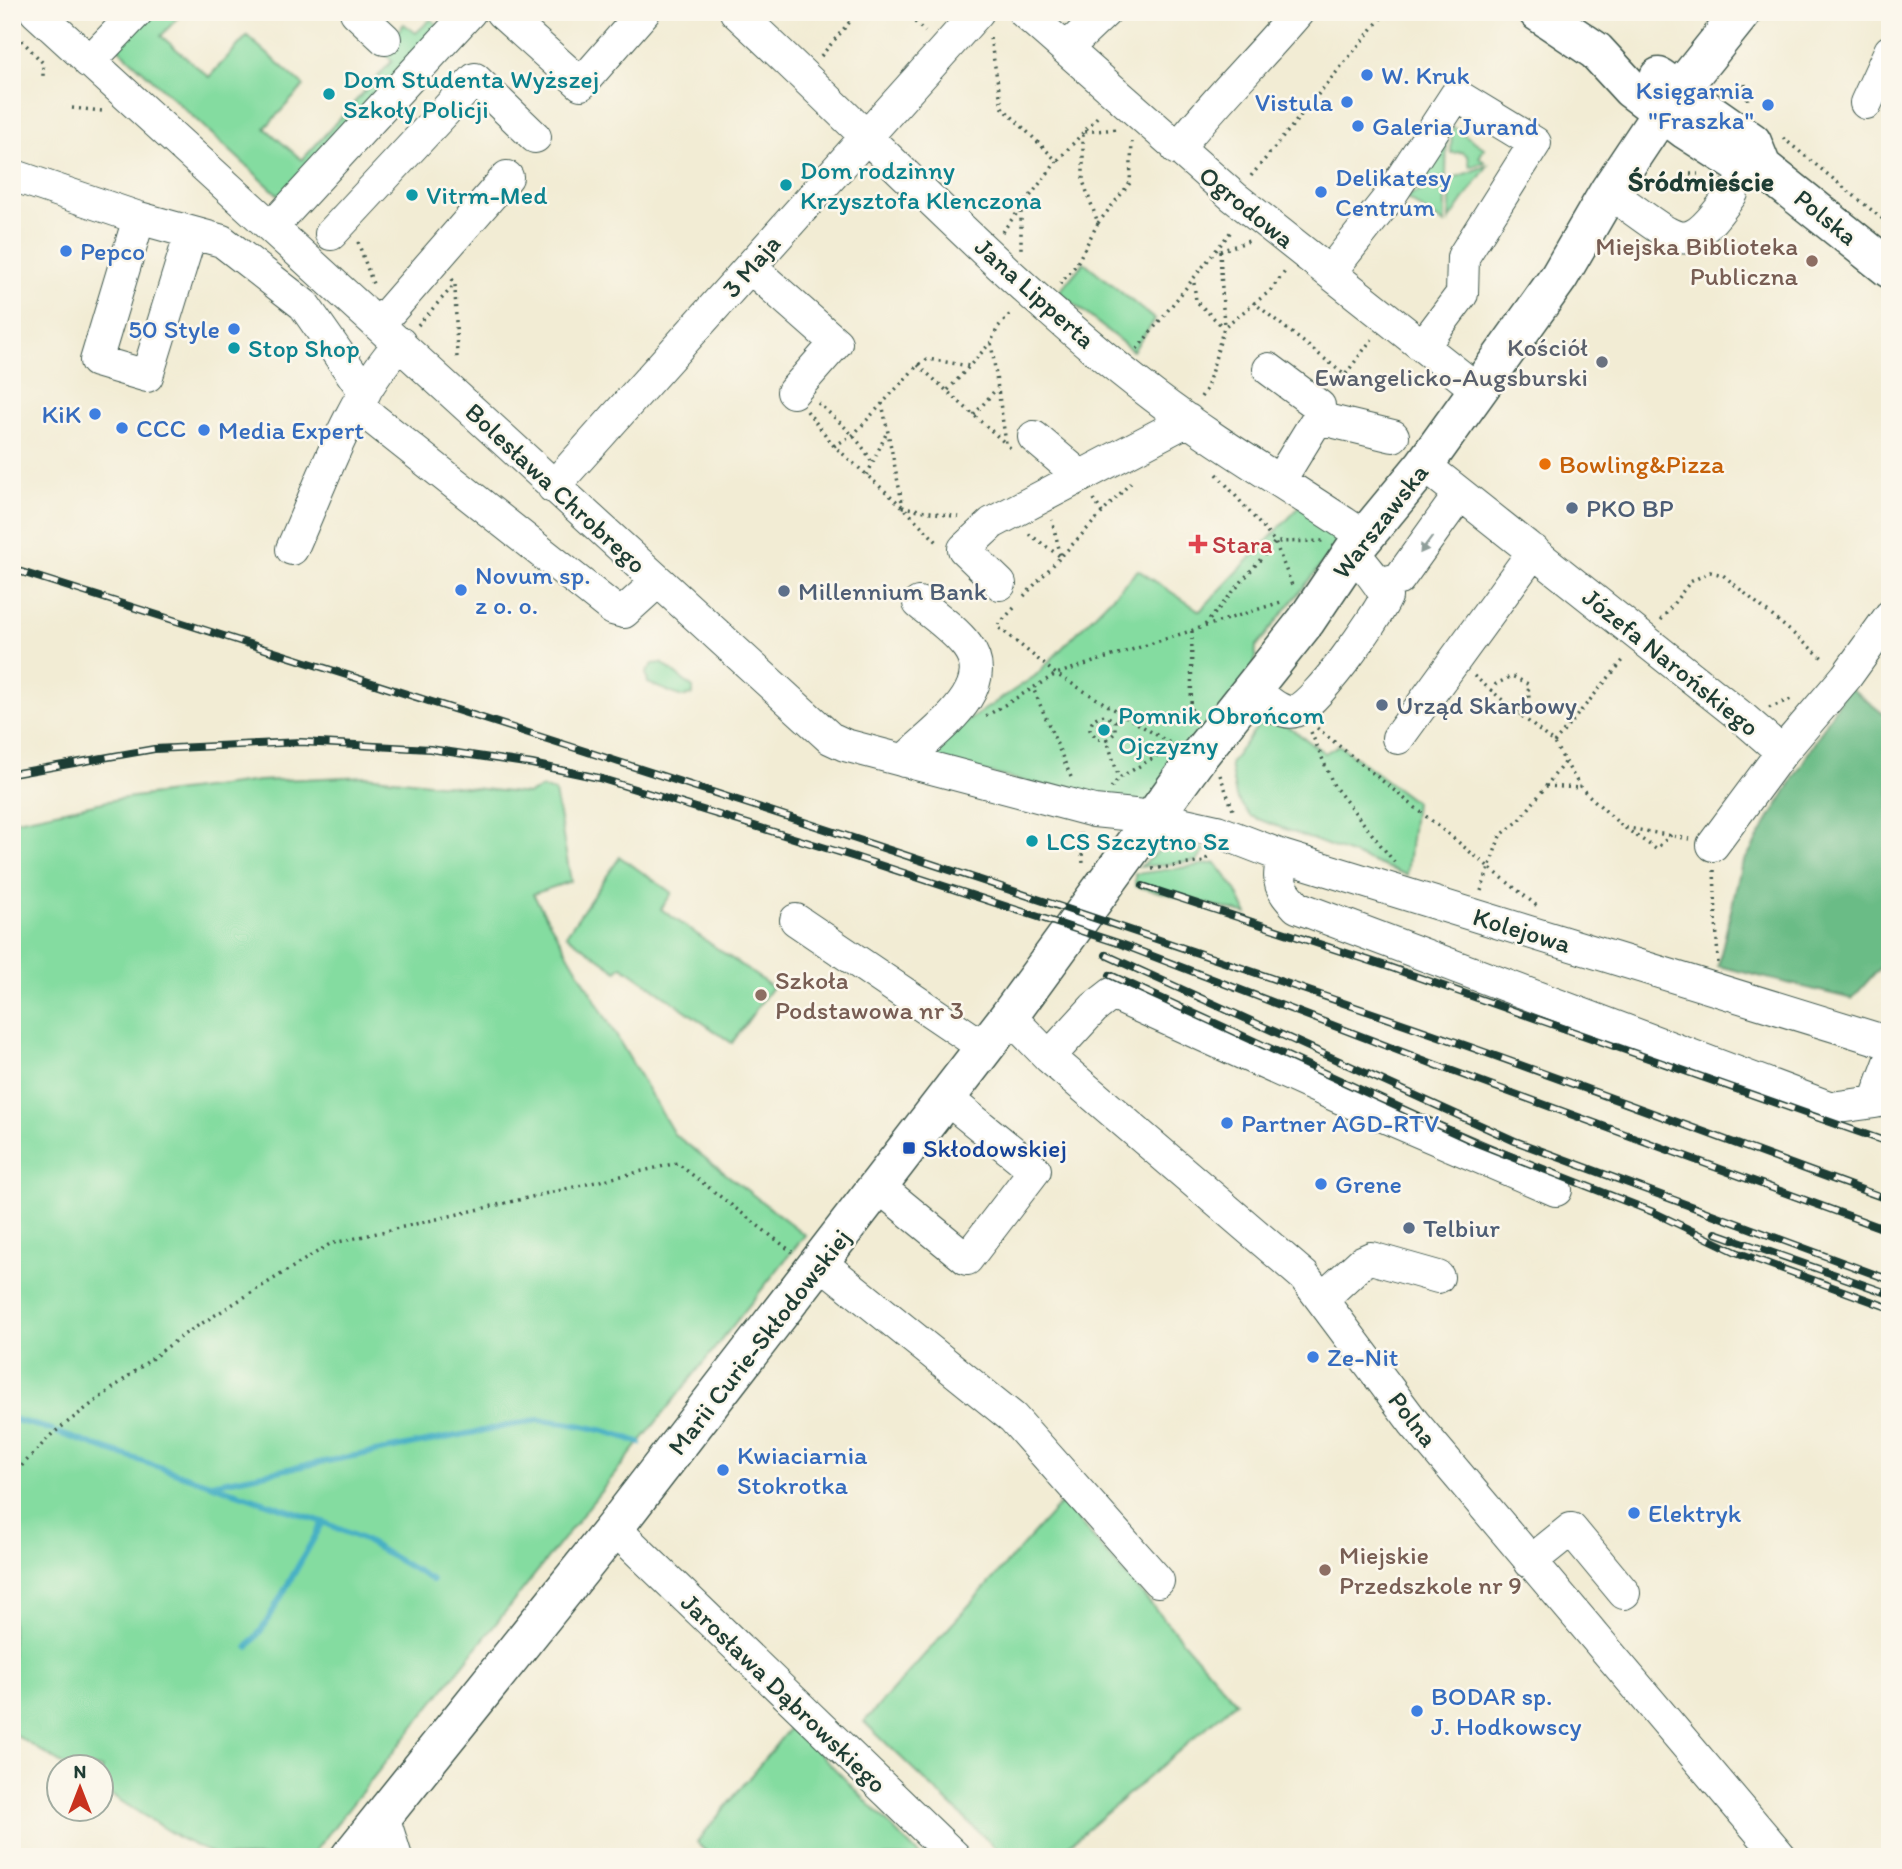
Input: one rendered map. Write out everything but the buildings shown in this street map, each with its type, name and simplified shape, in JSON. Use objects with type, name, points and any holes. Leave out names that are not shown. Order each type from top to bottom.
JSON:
[{"type":"main road","points":[[1538,12],[1596,51],[1631,89],[1682,109]]},
{"type":"main road","points":[[1682,109],[1758,12]]},
{"type":"main road","points":[[1596,51],[1644,67],[1680,62],[1700,53],[1733,24]]},
{"type":"main road","points":[[1682,109],[1733,24]]},
{"type":"main road","points":[[1644,67],[1682,109]]},
{"type":"main road","name":"Polska","points":[[1682,109],[1736,162],[1772,152],[1890,269]]},
{"type":"main road","name":"Warszawska","points":[[1154,817],[1253,689],[1349,543],[1424,465],[1609,208],[1609,191],[1682,109]]},
{"type":"main road","name":"Marii Curie-Skłodowskiej","points":[[350,1857],[614,1528],[809,1259],[878,1186],[1009,1016],[1154,817]]},
{"type":"street","name":"Bolesława Chrobrego","points":[[36,12],[272,227],[387,318],[552,487],[830,738],[904,761],[1094,811],[1154,817]]},
{"type":"street","points":[[89,62],[137,12]]},
{"type":"street","points":[[356,12],[385,39]]},
{"type":"street","points":[[272,227],[470,12]]},
{"type":"street","points":[[501,12],[581,84],[644,12]]},
{"type":"street","name":"Jana Lipperta","points":[[736,12],[865,136],[1030,306],[1121,369],[1188,420],[1280,480],[1349,543],[1371,577],[1381,583]]},
{"type":"street","name":"Ogrodowa","points":[[1024,12],[1119,95],[1143,127],[1177,149],[1276,232],[1478,390]]},
{"type":"street","points":[[1066,49],[1105,12]]},
{"type":"street","points":[[1177,149],[1210,107],[1248,72],[1298,12]]},
{"type":"street","name":"3 Maja","points":[[552,487],[865,136],[983,19]]},
{"type":"street","points":[[1866,103],[1890,51]]},
{"type":"street","points":[[416,69],[452,103]]},
{"type":"street","points":[[320,175],[345,218],[475,79],[536,137]]},
{"type":"street","points":[[1330,272],[1388,199],[1456,95],[1535,143],[1463,257],[1462,294],[1423,346]]},
{"type":"street","points":[[12,174],[139,218],[222,241],[304,305],[361,399],[613,609],[624,612],[657,582]]},
{"type":"street","points":[[292,549],[361,399],[385,359],[387,318],[507,177]]},
{"type":"street","points":[[1609,208],[1684,239],[1696,236],[1709,226],[1731,193]]},
{"type":"street","points":[[139,218],[96,361],[147,376],[191,233]]},
{"type":"street","points":[[750,267],[836,343],[796,389]]},
{"type":"street","points":[[1269,369],[1319,406],[1318,418],[1280,480]]},
{"type":"street","points":[[1153,395],[1153,437]]},
{"type":"street","points":[[1318,418],[1393,436]]},
{"type":"street","points":[[1000,584],[964,549],[998,520],[1188,420]]},
{"type":"street","points":[[1018,444],[1080,476]]},
{"type":"street","name":"Józefa Narońskiego","points":[[1424,465],[1534,551],[1637,647],[1782,751],[1846,677],[1890,616]]},
{"type":"street","points":[[1253,689],[1284,711],[1296,711],[1309,700],[1335,671],[1382,605],[1386,597],[1381,583],[1399,579],[1460,494]]},
{"type":"street","points":[[1398,738],[1534,551]]},
{"type":"street","points":[[904,761],[961,706],[972,689],[977,673],[974,656],[966,644],[919,603]]},
{"type":"street","points":[[1713,845],[1782,751]]},
{"type":"street","name":"Kolejowa","points":[[1154,817],[1217,831],[1282,856],[1890,1043]]},
{"type":"street","points":[[1282,856],[1277,878],[1282,891],[1297,906],[1831,1108],[1875,1102],[1890,1062]]},
{"type":"street","points":[[796,920],[985,1048]]},
{"type":"street","points":[[1049,1057],[1094,1008],[1112,994],[1339,1097],[1556,1190]]},
{"type":"street","name":"Polna","points":[[1009,1016],[1049,1057],[1304,1276],[1414,1423],[1781,1857]]},
{"type":"street","points":[[878,1186],[967,1259],[1035,1170],[946,1098]]},
{"type":"street","points":[[1323,1298],[1362,1262],[1371,1258],[1438,1277]]},
{"type":"street","points":[[809,1259],[1006,1412],[1158,1581]]},
{"type":"street","name":"Jarosława Dąbrowskiego","points":[[614,1528],[955,1857]]},
{"type":"street","points":[[1530,1562],[1571,1529],[1625,1593]]},
{"type":"street","points":[[383,1816],[396,1857]]},
{"type":"path","points":[[838,12],[849,22]]},
{"type":"path","points":[[816,61],[858,12]]},
{"type":"path","points":[[1121,369],[1217,252],[1241,202],[1386,12]]},
{"type":"path","points":[[983,19],[1002,107],[1057,161]]},
{"type":"path","points":[[12,30],[43,63],[43,79]]},
{"type":"path","points":[[1745,84],[1749,111]]},
{"type":"path","points":[[996,239],[1057,161],[1119,95]]},
{"type":"path","points":[[948,390],[991,342],[998,327],[1030,306],[1076,265],[1098,223],[1130,183],[1143,127],[1083,131]]},
{"type":"path","points":[[1083,131],[1083,181],[1098,223]]},
{"type":"path","points":[[1772,152],[1890,225]]},
{"type":"path","points":[[1683,174],[1704,174]]},
{"type":"path","points":[[1021,208],[1021,255]]},
{"type":"path","points":[[345,218],[387,318],[415,329],[455,284]]},
{"type":"path","points":[[1217,252],[1276,232]]},
{"type":"path","points":[[1188,420],[1207,388],[1224,327],[1217,252]]},
{"type":"path","points":[[1224,327],[1270,291],[1302,252]]},
{"type":"path","points":[[437,257],[455,284],[458,369],[449,361]]},
{"type":"path","points":[[1194,281],[1196,301],[1224,327]]},
{"type":"path","points":[[1253,302],[1345,375],[1386,319]]},
{"type":"path","points":[[991,342],[998,388],[1018,444]]},
{"type":"path","points":[[834,446],[853,435],[918,365],[928,359],[969,366]]},
{"type":"path","points":[[918,365],[974,415],[1018,444]]},
{"type":"path","points":[[974,415],[998,388]]},
{"type":"path","points":[[796,389],[853,435],[864,447],[872,464]]},
{"type":"path","points":[[796,389],[834,446],[903,507],[943,549],[964,549]]},
{"type":"path","points":[[882,403],[903,507]]},
{"type":"path","points":[[867,475],[888,430]]},
{"type":"path","points":[[1101,788],[1110,789],[1119,778],[1175,746],[1056,674],[997,626],[1136,476]]},
{"type":"path","points":[[1046,494],[1061,557]]},
{"type":"path","points":[[903,507],[998,520],[1061,557]]},
{"type":"path","points":[[1060,778],[1073,781],[1033,688],[1056,674],[1296,597],[1275,542],[1254,520]]},
{"type":"path","points":[[1275,542],[1349,543]]},
{"type":"path","points":[[1205,626],[1275,542]]},
{"type":"path","points":[[1554,743],[1690,582],[1710,572],[1723,575],[1846,677]]},
{"type":"path","points":[[1191,720],[1192,630]]},
{"type":"path","points":[[1456,660],[1554,743],[1581,788],[1623,827],[1656,849],[1672,834]]},
{"type":"path","points":[[1491,691],[1496,684],[1512,676],[1528,684],[1529,699],[1520,716]]},
{"type":"path","points":[[1099,715],[1105,715],[1115,721],[1115,733],[1107,740],[1097,739],[1090,730],[1091,723],[1099,715]]},
{"type":"path","points":[[1398,867],[1334,786],[1310,737],[1312,724],[1547,914]]},
{"type":"path","points":[[1107,740],[1119,778]]},
{"type":"path","points":[[1478,901],[1500,836],[1520,820],[1566,760]]},
{"type":"path","points":[[1546,786],[1581,788]]},
{"type":"path","points":[[1623,827],[1672,834],[1713,845],[1718,977]]},
{"type":"path","points":[[1141,870],[1204,862],[1212,850]]},
{"type":"path","points":[[12,1476],[52,1434],[183,1335],[330,1244],[677,1163],[809,1259]]},
{"type":"green space","points":[[149,12],[183,12],[161,36],[209,77],[247,36],[304,86],[265,128],[302,160],[392,61],[381,50],[404,24],[416,33],[431,19],[440,27],[286,202],[117,47]]},
{"type":"green space","points":[[1447,126],[1446,177],[1402,191]]},
{"type":"green space","points":[[1452,126],[1484,148],[1479,158],[1485,162],[1470,167],[1468,156],[1462,152],[1451,153]]},
{"type":"green space","points":[[1488,165],[1449,221],[1451,179]]},
{"type":"green space","points":[[1445,181],[1445,224],[1404,197]]},
{"type":"green space","points":[[1084,262],[1155,320],[1133,351],[1059,292]]},
{"type":"green space","points":[[1305,501],[1346,534],[1256,647],[1253,689],[1144,809],[915,756],[1035,676],[1138,570],[1200,611]]},
{"type":"green space","points":[[662,663],[693,688],[693,695],[682,697],[648,683],[646,673],[653,664]]},
{"type":"green space","points":[[1848,686],[1890,719],[1890,956],[1852,999],[1718,966],[1741,867]]},
{"type":"green space","points":[[1268,712],[1325,753],[1339,745],[1415,802],[1407,875],[1250,816],[1236,797],[1230,764]]},
{"type":"green space","points":[[366,776],[527,794],[542,788],[555,792],[571,881],[533,894],[674,1134],[805,1235],[310,1857],[219,1857],[181,1839],[116,1798],[116,1754],[46,1754],[12,1733],[12,821],[118,799],[259,781]]},
{"type":"green space","points":[[1182,843],[1206,850],[1197,861],[1140,867],[1161,849]]},
{"type":"green space","points":[[620,857],[672,893],[661,909],[772,987],[732,1043],[622,966],[617,971],[566,935]]},
{"type":"green space","points":[[1216,863],[1236,890],[1247,914],[1135,886],[1135,874]]},
{"type":"green space","points":[[1062,1502],[1236,1702],[1055,1857],[1005,1857],[864,1722]]},
{"type":"green space","points":[[792,1725],[921,1857],[711,1857],[697,1842]]},
{"type":"waterway","points":[[12,1419],[52,1430]]},
{"type":"waterway","points":[[211,1484],[538,1420],[590,1427],[640,1443]]},
{"type":"waterway","points":[[58,1433],[323,1522],[364,1540],[432,1580]]},
{"type":"waterway","points":[[248,1647],[265,1625],[323,1522]]},
{"type":"railway","points":[[12,569],[871,844],[1214,958],[1574,1084],[1890,1200]]},
{"type":"railway","points":[[12,774],[154,749],[301,742],[430,749],[532,764],[599,778],[855,857],[1121,944],[1444,1068],[1890,1231]]},
{"type":"railway","points":[[1143,886],[1389,967],[1890,1143]]},
{"type":"railway","points":[[1106,955],[1515,1141],[1890,1280]]},
{"type":"railway","points":[[1110,975],[1477,1143],[1653,1212],[1736,1252],[1890,1308]]},
{"type":"railway","points":[[1716,1233],[1890,1294]]},
{"type":"place","name":"W. Kruk","points":[[1367,75]]},
{"type":"place","name":"Dom Studenta Wyższej Szkoły Policji","points":[[329,94]]},
{"type":"place","name":"Vistula","points":[[1347,102]]},
{"type":"place","name":"Księgarnia \"Fraszka\"","points":[[1768,105]]},
{"type":"place","name":"Galeria Jurand","points":[[1358,126]]},
{"type":"place","name":"Dom rodzinny Krzysztofa Klenczona","points":[[786,185]]},
{"type":"place","name":"Delikatesy Centrum","points":[[1321,192]]},
{"type":"place","name":"Vitrm-Med","points":[[412,195]]},
{"type":"place","name":"Pepco","points":[[66,251]]},
{"type":"place","name":"Miejska Biblioteka Publiczna","points":[[1812,261]]},
{"type":"place","name":"50 Style","points":[[234,329]]},
{"type":"place","name":"Stop Shop","points":[[234,348]]},
{"type":"place","name":"Kościół Ewangelicko-Augsburski","points":[[1602,362]]},
{"type":"place","name":"KiK","points":[[95,414]]},
{"type":"place","name":"CCC","points":[[122,428]]},
{"type":"place","name":"Media Expert","points":[[204,430]]},
{"type":"place","name":"Bowling&Pizza","points":[[1545,464]]},
{"type":"place","name":"PKO BP","points":[[1572,508]]},
{"type":"place","name":"Stara","points":[[1198,544]]},
{"type":"place","name":"Novum sp. z o. o.","points":[[461,590]]},
{"type":"place","name":"Millennium Bank","points":[[784,591]]},
{"type":"place","name":"Urząd Skarbowy","points":[[1382,705]]},
{"type":"place","name":"Pomnik Obrońcom Ojczyzny","points":[[1104,730]]},
{"type":"place","name":"LCS Szczytno Sz","points":[[1032,841]]},
{"type":"place","name":"Szkoła Podstawowa nr 3","points":[[761,995]]},
{"type":"place","name":"Partner AGD-RTV","points":[[1227,1123]]},
{"type":"place","name":"Skłodowskiej","points":[[909,1148]]},
{"type":"place","name":"Grene","points":[[1321,1184]]},
{"type":"place","name":"Telbiur","points":[[1409,1228]]},
{"type":"place","name":"Ze-Nit","points":[[1313,1357]]},
{"type":"place","name":"Kwiaciarnia Stokrotka","points":[[723,1470]]},
{"type":"place","name":"Elektryk","points":[[1634,1513]]},
{"type":"place","name":"Miejskie Przedszkole nr 9","points":[[1325,1570]]},
{"type":"place","name":"BODAR sp. J. Hodkowscy","points":[[1417,1711]]},
{"type":"district","name":"Śródmieście","points":[[1701,181]]}]
